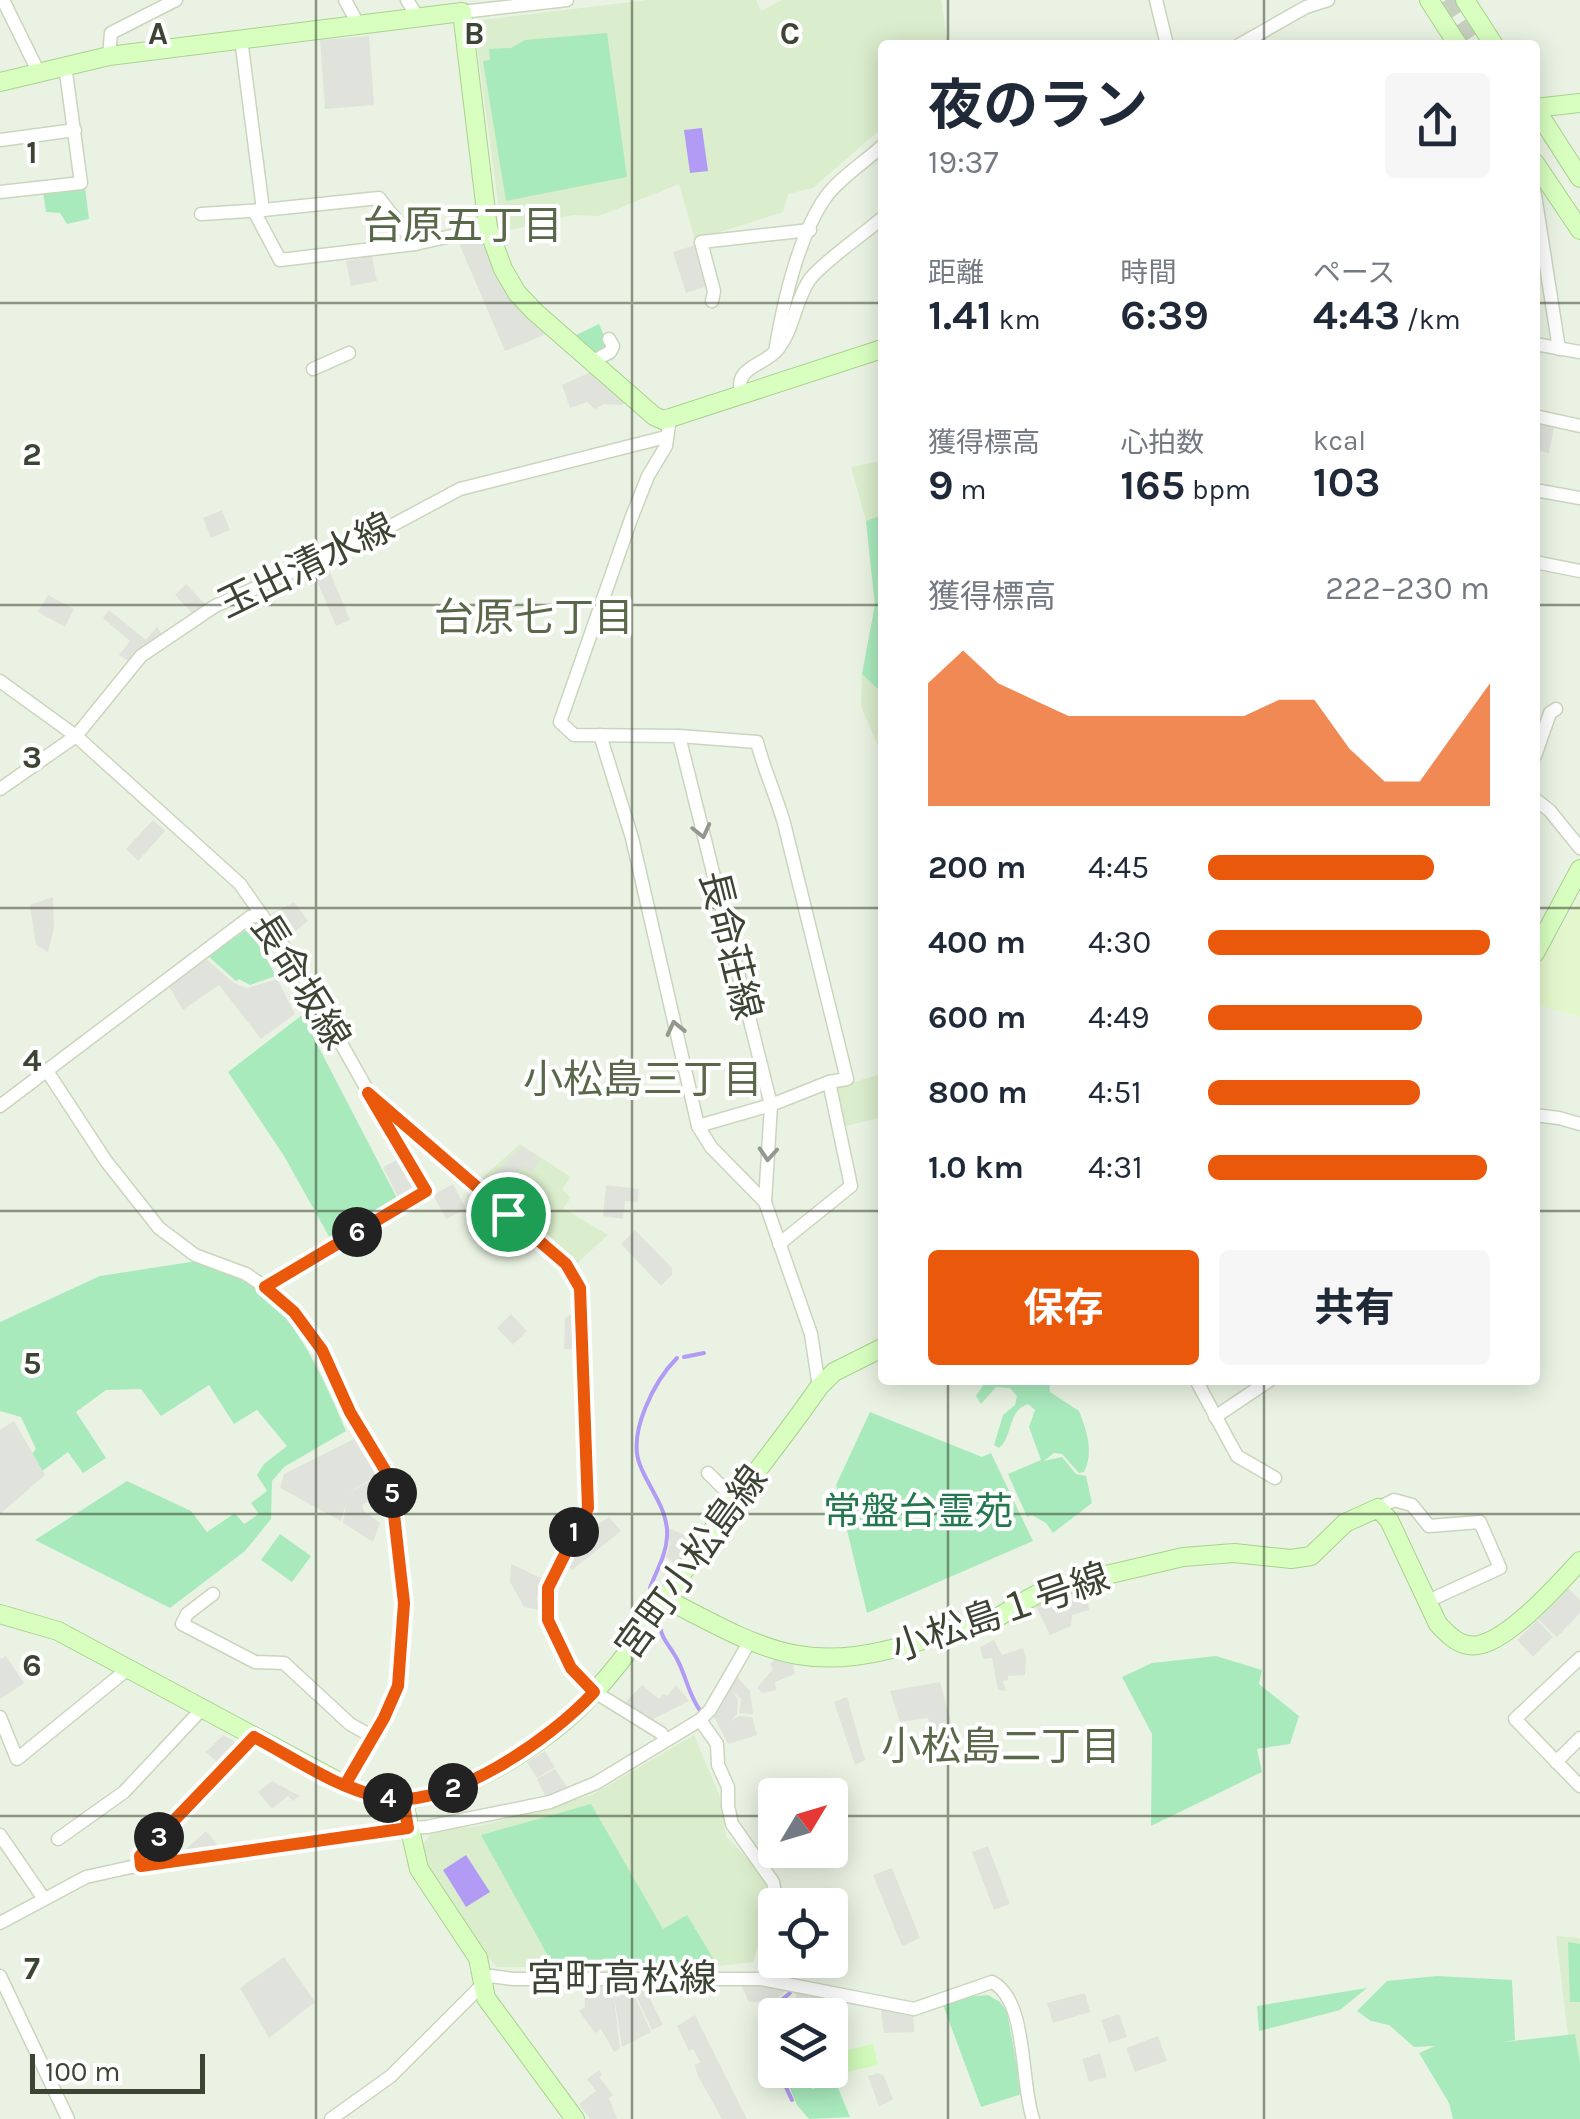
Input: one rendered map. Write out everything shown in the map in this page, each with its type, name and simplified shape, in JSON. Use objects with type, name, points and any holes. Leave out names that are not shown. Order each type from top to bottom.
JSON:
[{"type":"street","points":[[3,0],[38,72]]},
{"type":"street","points":[[110,56],[112,34],[176,0]]},
{"type":"street","points":[[345,0],[358,24]]},
{"type":"street","points":[[0,82],[110,56],[358,24],[412,8],[462,12],[567,0]]},
{"type":"street","points":[[1156,0],[1165,40]]},
{"type":"street","points":[[1249,40],[1306,7],[1328,0]]},
{"type":"street","points":[[1428,0],[1455,40]]},
{"type":"street","points":[[1465,0],[1489,37]]},
{"type":"street","points":[[462,12],[488,228],[517,293],[654,416],[670,418],[878,349]]},
{"type":"street","points":[[240,39],[258,211],[280,260],[414,244],[488,228]]},
{"type":"street","points":[[0,192],[81,183],[66,65]]},
{"type":"street","points":[[1540,107],[1580,103]]},
{"type":"street","points":[[1540,116],[1580,178]]},
{"type":"street","points":[[0,140],[75,130]]},
{"type":"street","points":[[776,352],[783,303],[826,196],[878,150]]},
{"type":"street","points":[[1540,191],[1580,230]]},
{"type":"street","points":[[1540,191],[1559,349]]},
{"type":"street","points":[[201,214],[379,198],[414,244]]},
{"type":"street","points":[[742,393],[741,376],[776,352],[810,279],[878,221]]},
{"type":"street","points":[[712,301],[714,291],[701,242],[810,230]]},
{"type":"street","points":[[591,362],[610,352],[609,339]]},
{"type":"street","points":[[1540,345],[1580,352]]},
{"type":"street","points":[[313,370],[348,352]]},
{"type":"street","points":[[1540,417],[1580,426]]},
{"type":"street","points":[[670,418],[666,446],[630,519],[560,722],[574,734],[757,742],[765,774],[774,786],[848,1079],[698,1126]]},
{"type":"street","name":"玉出清水線","points":[[0,790],[76,736],[141,656],[215,606],[376,534],[460,489],[666,438]]},
{"type":"street","points":[[1540,491],[1580,498]]},
{"type":"street","points":[[1540,563],[1580,571]]},
{"type":"street","name":"長命坂線","points":[[0,681],[76,736],[240,884],[298,967],[368,1093],[566,1264],[580,1288],[588,1508],[548,1588],[548,1620],[571,1668],[594,1692]]},
{"type":"street","points":[[1540,742],[1550,714],[1556,709]]},
{"type":"street","points":[[600,735],[632,838],[698,1126],[720,1158],[764,1202]]},
{"type":"street","name":"長命荘線","points":[[679,736],[771,1105],[764,1202],[811,1334],[819,1387]]},
{"type":"street","points":[[1540,803],[1580,848]]},
{"type":"street","points":[[1540,945],[1580,869]]},
{"type":"street","points":[[0,1106],[250,918],[262,915]]},
{"type":"street","points":[[47,1071],[106,1160],[159,1228],[195,1255],[246,1274],[294,1312],[322,1350],[350,1412],[388,1475],[404,1603],[398,1686],[345,1785]]},
{"type":"street","points":[[779,1244],[851,1186],[829,1082]]},
{"type":"street","points":[[265,1287],[426,1191],[368,1093]]},
{"type":"street","points":[[1540,1116],[1580,1124]]},
{"type":"street","name":"宮町小松島線","points":[[0,1614],[45,1625],[345,1785],[380,1798],[403,1799],[452,1788],[491,1769],[565,1720],[594,1692],[819,1387],[834,1372],[878,1350]]},
{"type":"street","points":[[1199,1385],[1237,1456],[1274,1478]]},
{"type":"street","points":[[1215,1417],[1263,1385]]},
{"type":"street","points":[[708,1474],[735,1500]]},
{"type":"street","points":[[1428,1601],[1500,1568],[1480,1522],[1428,1526],[1412,1505],[1394,1500],[1378,1508],[1389,1520],[1438,1624],[1451,1638],[1466,1645],[1481,1645],[1502,1634],[1577,1572]]},
{"type":"street","name":"小松島１号線","points":[[666,1599],[778,1652],[825,1660],[887,1652],[956,1629],[988,1624],[1032,1595],[1051,1588],[1164,1561],[1234,1553],[1292,1559],[1311,1556],[1345,1524],[1378,1508]]},
{"type":"street","points":[[213,1594],[187,1614],[182,1624],[256,1662],[284,1663],[350,1724],[372,1736]]},
{"type":"street","points":[[0,1923],[86,1877],[488,1817],[550,1802],[596,1783],[700,1720],[710,1710],[750,1641]]},
{"type":"street","points":[[1580,1658],[1515,1719],[1580,1786]]},
{"type":"street","points":[[0,1716],[16,1759],[129,1668]]},
{"type":"street","points":[[594,1692],[661,1733],[666,1740]]},
{"type":"street","points":[[58,1839],[124,1792],[202,1709]]},
{"type":"street","points":[[700,1720],[716,1744],[718,1765],[728,1787],[732,1824],[774,1888]]},
{"type":"street","points":[[141,1866],[140,1856],[254,1737]]},
{"type":"street","points":[[1556,1762],[1580,1738]]},
{"type":"street","points":[[403,1799],[419,1869],[478,1958],[486,1998],[575,2119]]},
{"type":"street","points":[[0,1834],[44,1898]]},
{"type":"street","points":[[0,1976],[68,2119]]},
{"type":"street","name":"宮町高松線","points":[[331,2119],[391,2076],[435,2036],[490,1976],[513,1980],[773,1981],[914,2009],[994,1982],[1002,1987],[1016,2012],[1033,2119]]},
{"type":"shaded area","points":[[648,0],[756,0],[761,11],[782,0],[941,0],[947,40],[878,40],[878,131],[813,188],[788,194],[783,212],[695,240],[679,184],[599,216],[573,215],[502,232],[475,30],[482,20]]},
{"type":"shaded area","points":[[369,36],[374,105],[325,109],[320,40]]},
{"type":"shaded area","points":[[702,128],[708,171],[690,173],[684,130]]},
{"type":"shaded area","points":[[483,235],[547,334],[505,351],[458,241]]},
{"type":"shaded area","points":[[695,245],[708,286],[686,293],[673,252]]},
{"type":"shaded area","points":[[372,256],[377,281],[351,286],[346,261]]},
{"type":"shaded area","points":[[593,371],[626,401],[622,405],[604,404],[595,409],[587,402],[570,408],[562,385]]},
{"type":"shaded area","points":[[1540,424],[1554,427],[1549,453],[1540,451]]},
{"type":"shaded area","points":[[878,462],[878,746],[861,706],[862,674],[875,605],[866,521],[851,467]]},
{"type":"shaded area","points":[[222,510],[230,530],[211,538],[203,518]]},
{"type":"shaded area","points":[[329,570],[350,620],[336,626],[315,576]]},
{"type":"shaded area","points":[[186,584],[205,604],[194,615],[175,595]]},
{"type":"shaded area","points":[[48,595],[74,609],[65,627],[38,612]]},
{"type":"shaded area","points":[[109,610],[146,640],[157,627],[163,635],[131,663],[119,655],[130,641],[103,618]]},
{"type":"shaded area","points":[[153,820],[165,831],[138,861],[126,849]]},
{"type":"shaded area","points":[[53,897],[54,928],[48,952],[36,945],[30,905]]},
{"type":"shaded area","points":[[1580,897],[1580,1017],[1540,1005],[1540,964]]},
{"type":"shaded area","points":[[294,902],[308,921],[284,940],[267,916]]},
{"type":"shaded area","points":[[206,959],[234,983],[247,988],[277,979],[295,1014],[261,1039],[219,985],[183,1010],[168,985]]},
{"type":"shaded area","points":[[878,1075],[878,1118],[846,1126],[836,1087]]},
{"type":"shaded area","points":[[520,1144],[571,1177],[562,1189],[571,1198],[563,1208],[608,1235],[575,1265],[478,1182]]},
{"type":"shaded area","points":[[522,1146],[540,1159],[532,1172],[524,1167],[496,1189],[487,1181]]},
{"type":"shaded area","points":[[401,1158],[415,1185],[413,1194],[400,1201],[383,1167]]},
{"type":"shaded area","points":[[453,1184],[466,1209],[446,1219],[433,1195]]},
{"type":"shaded area","points":[[606,1185],[639,1189],[638,1202],[625,1201],[623,1219],[603,1216]]},
{"type":"shaded area","points":[[635,1230],[672,1268],[672,1275],[661,1286],[621,1244]]},
{"type":"shaded area","points":[[578,1310],[577,1350],[564,1349],[565,1318]]},
{"type":"shaded area","points":[[511,1314],[527,1331],[513,1345],[497,1328]]},
{"type":"shaded area","points":[[14,1421],[45,1475],[0,1514],[0,1430]]},
{"type":"shaded area","points":[[356,1438],[376,1476],[348,1493],[376,1478],[383,1493],[362,1505],[380,1523],[373,1542],[343,1523],[346,1503],[341,1521],[280,1488],[284,1474]]},
{"type":"shaded area","points":[[609,1517],[621,1531],[572,1570],[564,1562],[567,1554],[585,1533]]},
{"type":"shaded area","points":[[667,1527],[695,1540],[679,1566],[666,1557],[670,1543]]},
{"type":"shaded area","points":[[511,1564],[541,1578],[538,1610],[524,1607],[510,1582]]},
{"type":"shaded area","points":[[1085,1585],[1089,1610],[1072,1615],[1071,1626],[1050,1635],[1035,1604],[1038,1599]]},
{"type":"shaded area","points":[[1568,1588],[1580,1600],[1580,1613],[1557,1637],[1538,1619]]},
{"type":"shaded area","points":[[1537,1620],[1553,1637],[1533,1657],[1517,1640]]},
{"type":"shaded area","points":[[994,1640],[1002,1655],[1023,1648],[1026,1658],[1025,1675],[1008,1676],[1003,1681],[1006,1691],[998,1690],[992,1658],[983,1659],[980,1647]]},
{"type":"shaded area","points":[[6,1656],[24,1683],[0,1699],[0,1659]]},
{"type":"shaded area","points":[[778,1656],[791,1658],[795,1674],[775,1682],[776,1690],[762,1693],[757,1688]]},
{"type":"shaded area","points":[[736,1676],[750,1691],[753,1714],[739,1713],[741,1699],[732,1691],[738,1699],[737,1714],[731,1721],[739,1716],[752,1717],[757,1735],[728,1744],[713,1715]]},
{"type":"shaded area","points":[[940,1682],[958,1747],[943,1752],[934,1740],[928,1718],[900,1722],[890,1691]]},
{"type":"shaded area","points":[[642,1685],[659,1699],[676,1685],[689,1701],[653,1719],[642,1716],[624,1704]]},
{"type":"shaded area","points":[[847,1697],[865,1760],[855,1765],[834,1702]]},
{"type":"shaded area","points":[[223,1735],[243,1746],[223,1768],[206,1752]]},
{"type":"shaded area","points":[[694,1735],[719,1794],[726,1836],[766,1879],[766,1888],[758,1888],[758,1946],[753,1962],[693,1969],[497,1967],[425,1861],[422,1846],[433,1830],[481,1826],[592,1795]]},
{"type":"shaded area","points":[[545,1751],[555,1767],[537,1778],[527,1762]]},
{"type":"shaded area","points":[[555,1769],[567,1787],[546,1797],[537,1779]]},
{"type":"shaded area","points":[[272,1781],[300,1796],[293,1801],[288,1796],[272,1809],[258,1792]]},
{"type":"shaded area","points":[[206,1831],[220,1848],[183,1852]]},
{"type":"shaded area","points":[[988,1846],[1010,1904],[994,1910],[972,1852]]},
{"type":"shaded area","points":[[466,1855],[490,1892],[466,1907],[443,1870]]},
{"type":"shaded area","points":[[892,1868],[920,1938],[902,1946],[873,1875]]},
{"type":"shaded area","points":[[1556,1936],[1580,1938],[1580,2119],[1578,2119]]},
{"type":"shaded area","points":[[284,1957],[315,2002],[269,2038],[240,1988]]},
{"type":"shaded area","points":[[584,1985],[630,1986],[651,2032],[622,2047],[613,1989],[620,2049],[614,2052],[601,2029],[595,2033],[579,2011],[585,2007]]},
{"type":"shaded area","points":[[741,1985],[788,1989],[778,1998],[749,2002]]},
{"type":"shaded area","points":[[632,1987],[645,1988],[663,2025],[652,2030]]},
{"type":"shaded area","points":[[795,1992],[817,1998],[796,1998]]},
{"type":"shaded area","points":[[1085,1993],[1090,2012],[1053,2023],[1047,2003]]},
{"type":"shaded area","points":[[881,2010],[913,2014],[914,2032],[884,2033]]},
{"type":"shaded area","points":[[1119,2014],[1127,2037],[1109,2043],[1101,2020]]},
{"type":"shaded area","points":[[695,2015],[747,2119],[722,2119],[697,2074],[695,2065],[700,2062],[693,2049],[689,2051],[677,2026]]},
{"type":"shaded area","points":[[1158,2036],[1167,2061],[1135,2072],[1126,2048]]},
{"type":"shaded area","points":[[1100,2053],[1107,2077],[1089,2082],[1082,2059]]},
{"type":"shaded area","points":[[599,2070],[599,2077],[613,2095],[609,2098],[617,2119],[590,2119],[579,2104],[596,2091],[587,2079]]},
{"type":"shaded area","points":[[868,2076],[884,2076],[893,2099],[879,2107]]},
{"type":"green space","points":[[607,33],[627,177],[506,201],[483,61],[490,60],[489,49],[511,48],[525,40]]},
{"type":"green space","points":[[85,187],[89,219],[67,224],[60,213],[46,212],[43,192]]},
{"type":"green space","points":[[599,324],[609,347],[594,355],[574,336]]},
{"type":"green space","points":[[878,516],[878,689],[862,674],[875,605],[866,521]]},
{"type":"green space","points":[[249,928],[276,976],[250,985],[236,981],[208,956]]},
{"type":"green space","points":[[302,1015],[398,1200],[331,1240],[284,1156],[228,1072]]},
{"type":"green space","points":[[197,1261],[234,1273],[272,1301],[302,1342],[346,1431],[284,1467],[272,1481],[271,1519],[245,1551],[170,1608],[35,1540],[127,1481],[191,1511],[207,1532],[235,1513],[244,1524],[259,1514],[251,1503],[267,1491],[257,1475],[264,1464],[287,1446],[257,1410],[234,1424],[209,1385],[161,1416],[141,1389],[106,1390],[76,1412],[106,1458],[83,1473],[68,1452],[26,1483],[16,1472],[36,1449],[21,1417],[0,1411],[0,1322],[100,1276]]},
{"type":"green space","points":[[984,1385],[1049,1385],[1050,1392],[1079,1411],[1089,1449],[1084,1472],[1079,1473],[1062,1454],[1054,1453],[1044,1461],[1062,1457],[1076,1474],[1086,1476],[1092,1503],[1053,1533],[1046,1523],[1032,1515],[1027,1517],[1008,1474],[1041,1460],[1029,1427],[1035,1410],[1028,1404],[1021,1407],[999,1448],[994,1445],[1003,1415],[1015,1405],[1017,1396],[1010,1388],[996,1387],[981,1404],[976,1396]]},
{"type":"green space","name":"常盤台霊苑","points":[[870,1412],[982,1457],[991,1453],[1033,1541],[867,1613],[836,1485]]},
{"type":"green space","points":[[280,1534],[311,1556],[292,1582],[261,1560]]},
{"type":"green space","points":[[1216,1656],[1262,1670],[1259,1684],[1299,1716],[1290,1744],[1257,1749],[1262,1772],[1151,1826],[1152,1734],[1122,1677],[1152,1663]]},
{"type":"green space","points":[[591,1804],[663,1929],[687,1915],[714,1960],[688,1967],[553,1965],[481,1835]]},
{"type":"green space","points":[[1568,1942],[1580,1944],[1580,2002],[1570,2002]]},
{"type":"green space","points":[[1437,1976],[1512,1980],[1515,2040],[1504,2042],[1575,2034],[1580,2064],[1580,2119],[1453,2119],[1449,2103],[1419,2053],[1435,2046],[1414,2047],[1389,2025],[1371,2021],[1357,2011],[1387,1981]]},
{"type":"green space","points":[[1367,1988],[1340,2010],[1259,2031],[1257,2006]]},
{"type":"green space","points":[[988,1995],[1007,2012],[1022,2094],[981,2107],[943,2005],[962,1997]]},
{"type":"green space","points":[[790,2088],[838,2088],[850,2117],[809,2119]]},
{"type":"sand","points":[[873,2044],[878,2065],[848,2072],[848,2050]]},
{"type":"waterway","points":[[684,1357],[704,1353]]},
{"type":"waterway","points":[[654,1602],[650,1588],[665,1551],[667,1527],[640,1465],[637,1438],[652,1393],[677,1358]]},
{"type":"waterway","points":[[659,1618],[663,1637],[701,1712]]},
{"type":"waterway","points":[[784,1998],[790,1993]]},
{"type":"waterway","points":[[786,2088],[792,2100]]},
{"type":"tunnel","points":[[1446,0],[1473,40]]},
{"type":"district","name":"台原五丁目","points":[[463,225]]},
{"type":"district","name":"台原七丁目","points":[[534,617]]},
{"type":"district","name":"小松島三丁目","points":[[643,1079]]},
{"type":"district","name":"小松島二丁目","points":[[1001,1746]]},
{"type":"route","points":[[508,1214],[368,1093],[426,1191],[265,1287],[294,1312],[322,1350],[350,1412],[388,1475],[404,1603],[398,1686],[345,1785],[380,1798],[403,1799],[408,1828],[141,1866],[140,1856],[254,1737],[345,1785],[380,1798],[403,1799],[452,1788],[491,1769],[565,1720],[594,1692],[571,1668],[548,1620],[548,1588],[588,1508],[580,1288],[566,1264],[508,1214]]}]
